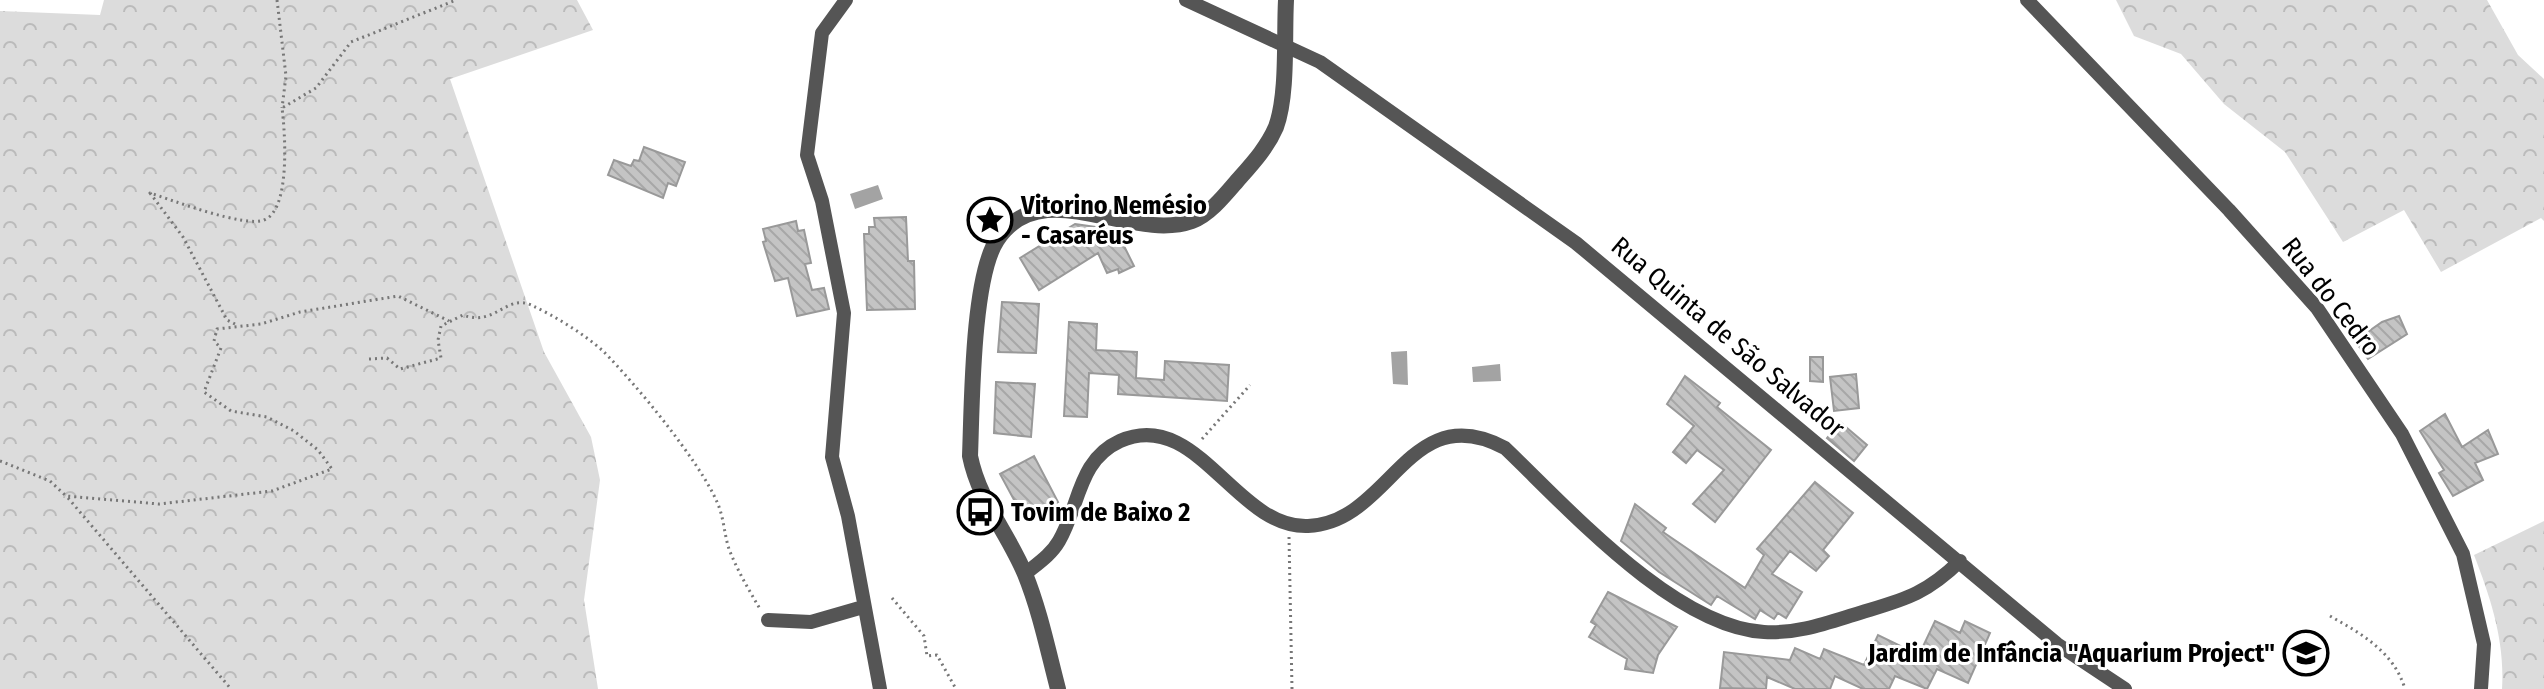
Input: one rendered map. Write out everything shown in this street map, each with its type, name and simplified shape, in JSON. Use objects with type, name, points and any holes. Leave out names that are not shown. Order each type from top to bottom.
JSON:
[{"type":"street","points":[[846,0],[822,33],[807,155],[822,201],[844,313],[832,457],[848,516],[880,689]]},
{"type":"street","name":"Rua Quinta de São Salvador","points":[[1186,0],[1320,62],[1576,243],[2057,644],[2125,689]]},
{"type":"street","points":[[1058,689],[1025,574],[974,479],[970,456],[983,268],[997,240],[1011,225],[1046,211],[1064,209],[1164,227],[1195,220],[1210,209],[1264,151],[1276,126],[1281,103],[1286,0]]},
{"type":"street","name":"Rua do Cedro","points":[[2027,0],[2229,210],[2317,308],[2402,434],[2463,554],[2484,644],[2481,689]]},
{"type":"street","points":[[1025,574],[1046,558],[1059,541],[1089,465],[1102,451],[1141,435],[1180,444],[1257,508],[1293,526],[1336,520],[1422,448],[1439,438],[1458,434],[1482,435],[1505,448],[1625,562],[1702,614],[1731,626],[1761,632],[1816,626],[1920,594],[1960,561]]},
{"type":"street","points":[[768,620],[811,622],[863,607]]},
{"type":"path","points":[[235,324],[227,320],[183,237],[150,193],[189,209],[252,222],[270,218],[276,211],[282,187],[282,108],[286,76],[277,0]]},
{"type":"path","points":[[282,108],[316,88],[351,42],[456,0]]},
{"type":"path","points":[[66,496],[159,504],[210,499],[272,491],[332,469],[318,450],[294,431],[267,417],[231,411],[204,392],[221,348],[214,341],[217,329],[235,324],[261,324],[300,312],[398,296],[449,321]]},
{"type":"path","points":[[369,359],[387,358],[400,369],[434,363],[441,358],[438,340],[441,326],[463,315],[477,320],[487,319],[503,307],[528,303],[601,350],[685,450],[717,501],[729,547],[768,620]]},
{"type":"path","points":[[1201,440],[1250,385]]},
{"type":"path","points":[[0,461],[50,481],[66,496],[231,689]]},
{"type":"path","points":[[1292,689],[1289,536],[1293,526]]},
{"type":"path","points":[[892,598],[924,636],[927,656],[937,655],[956,689]]},
{"type":"path","points":[[2330,616],[2368,637],[2400,671],[2405,689]]},
{"type":"green space","points":[[104,0],[577,0],[593,30],[450,79],[544,352],[591,437],[600,480],[584,600],[598,689],[0,689],[0,11],[100,15]]},
{"type":"green space","points":[[2116,0],[2487,0],[2518,55],[2544,79],[2544,221],[2541,218],[2441,272],[2404,210],[2343,242],[2285,152],[2224,104],[2181,54],[2134,36]]},
{"type":"green space","points":[[2544,521],[2544,689],[2502,689],[2496,620],[2474,555]]},
{"type":"shaded area","points":[[878,185],[883,199],[855,209],[850,194]]},
{"type":"shaded area","points":[[1407,351],[1408,385],[1393,384],[1391,352]]},
{"type":"shaded area","points":[[1500,364],[1501,381],[1473,382],[1472,367]]},
{"type":"building","points":[[644,147],[685,162],[676,186],[668,183],[663,198],[608,175],[614,160],[631,166],[634,160],[639,161]]},
{"type":"building","points":[[906,217],[908,261],[914,261],[915,309],[867,310],[864,234],[869,234],[869,227],[875,227],[874,218]]},
{"type":"building","points":[[796,221],[798,231],[804,230],[811,263],[805,264],[812,290],[824,288],[829,309],[797,316],[788,278],[775,281],[763,242],[766,241],[763,229]]},
{"type":"building","points":[[1075,224],[1116,230],[1134,266],[1119,273],[1118,269],[1107,273],[1098,253],[1039,290],[1020,258]]},
{"type":"building","points":[[1002,302],[1039,304],[1036,353],[998,352]]},
{"type":"building","points":[[2399,316],[2407,334],[2368,359],[2355,341],[2382,322]]},
{"type":"building","points":[[1069,322],[1097,324],[1096,350],[1137,352],[1136,378],[1164,380],[1165,361],[1229,365],[1227,401],[1118,394],[1119,375],[1089,373],[1087,417],[1064,416]]},
{"type":"building","points":[[1810,357],[1823,357],[1823,382],[1810,381]]},
{"type":"building","points":[[1856,374],[1859,408],[1834,411],[1830,377]]},
{"type":"building","points":[[1685,376],[1720,403],[1717,407],[1771,450],[1715,522],[1693,504],[1724,470],[1697,450],[1686,463],[1673,452],[1694,426],[1667,404]]},
{"type":"building","points":[[996,382],[1035,384],[1031,437],[994,433]]},
{"type":"building","points":[[2445,414],[2462,447],[2488,430],[2498,454],[2475,463],[2483,480],[2453,496],[2439,473],[2444,470],[2420,431]]},
{"type":"building","points":[[1840,422],[1867,445],[1854,461],[1827,438]]},
{"type":"building","points":[[1034,456],[1058,502],[1025,520],[1000,474]]},
{"type":"building","points":[[1815,482],[1853,513],[1823,550],[1829,556],[1816,571],[1790,551],[1772,574],[1802,592],[1786,618],[1778,613],[1774,619],[1760,610],[1755,619],[1717,596],[1711,605],[1659,572],[1621,541],[1635,504],[1666,528],[1663,532],[1745,588],[1764,555],[1757,549]]},
{"type":"building","points":[[1608,592],[1677,627],[1658,655],[1653,673],[1625,669],[1627,659],[1589,637],[1596,625],[1591,622]]},
{"type":"building","points":[[1935,621],[1960,633],[1965,621],[1990,633],[1968,683],[1937,669],[1927,689],[1895,676],[1889,689],[1863,689],[1835,676],[1830,689],[1795,689],[1767,677],[1766,689],[1720,688],[1724,652],[1790,660],[1795,648],[1820,659],[1824,649],[1864,665],[1878,635],[1919,655]]},
{"type":"place","name":"Vitorino Nemésio - Casaréus","points":[[990,220]]},
{"type":"place","name":"Tovim de Baixo 2","points":[[980,512]]},
{"type":"place","name":"Jardim de Infância \"Aquarium Project\"","points":[[2306,653]]}]
